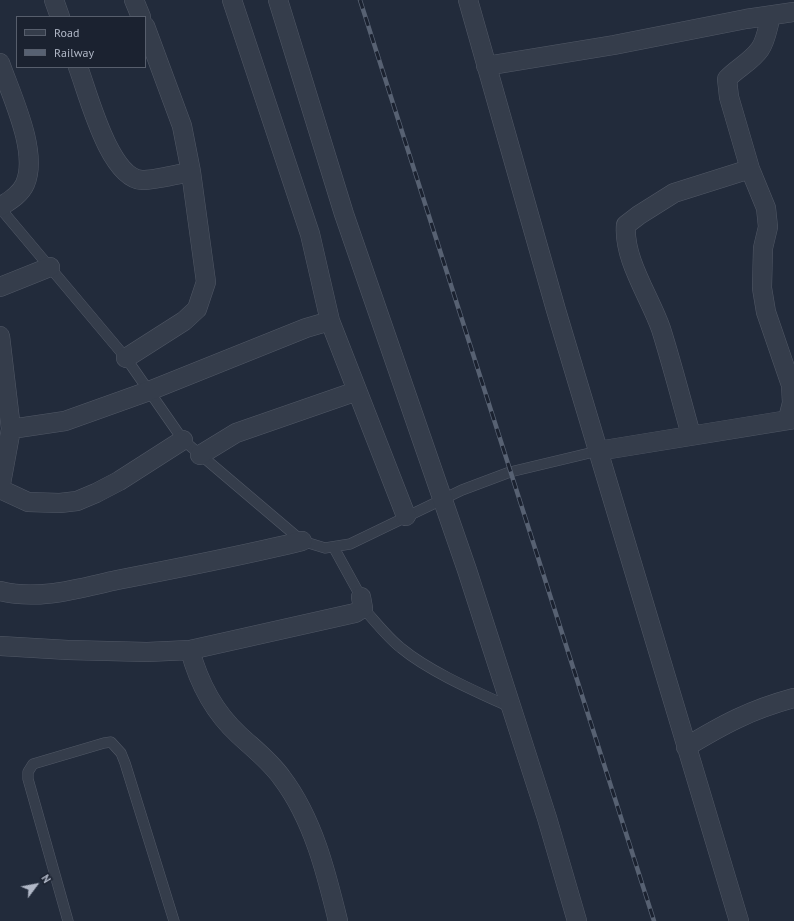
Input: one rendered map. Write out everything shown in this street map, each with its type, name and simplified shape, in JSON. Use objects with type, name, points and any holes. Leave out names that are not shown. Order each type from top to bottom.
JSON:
[{"type":"street","points":[[54,0],[60,16]]},
{"type":"street","points":[[134,0],[141,16]]},
{"type":"street","points":[[232,0],[310,234],[330,321],[406,516]]},
{"type":"street","points":[[278,0],[344,214],[468,570],[547,818],[577,921]]},
{"type":"street","points":[[468,0],[556,310],[739,921]]},
{"type":"street","points":[[486,66],[614,45],[746,19],[794,12]]},
{"type":"street","points":[[598,451],[791,419],[792,385],[766,312],[762,288],[763,248],[768,227],[766,208],[750,169],[729,97],[727,79],[761,48],[771,16]]},
{"type":"street","points":[[126,358],[184,321],[198,309],[206,282],[191,172],[182,126],[146,29]]},
{"type":"street","points":[[0,63],[29,155],[29,171],[24,186],[15,197],[0,208]]},
{"type":"street","points":[[78,68],[103,136],[112,156],[130,176],[142,180],[191,172]]},
{"type":"street","points":[[691,435],[660,328],[637,272],[627,242],[626,225],[674,193],[750,169]]},
{"type":"street","points":[[0,287],[50,267]]},
{"type":"street","points":[[11,429],[66,421],[149,391],[289,335],[330,321]]},
{"type":"street","points":[[0,336],[11,429],[0,489],[28,502],[60,504],[77,501],[96,494],[183,440]]},
{"type":"street","points":[[200,455],[236,433],[357,391]]},
{"type":"street","points":[[0,591],[34,594],[65,592],[220,561],[302,541]]},
{"type":"street","points":[[0,646],[76,651],[147,652],[190,650],[355,613],[362,602]]},
{"type":"street","points":[[190,650],[196,673],[209,700],[224,720],[267,759],[279,774],[304,814],[324,863],[338,921]]},
{"type":"street","points":[[686,748],[740,716],[794,698]]},
{"type":"lane","points":[[0,208],[126,358],[183,440],[302,541],[325,548],[334,548],[350,544],[462,490],[510,472],[598,451]]},
{"type":"lane","points":[[334,548],[362,602],[400,647],[413,658],[471,690],[512,708]]},
{"type":"lane","points":[[68,921],[28,779],[28,772],[33,764],[111,742],[121,753],[125,763],[174,921]]},
{"type":"railway","points":[[360,0],[654,921]]}]
